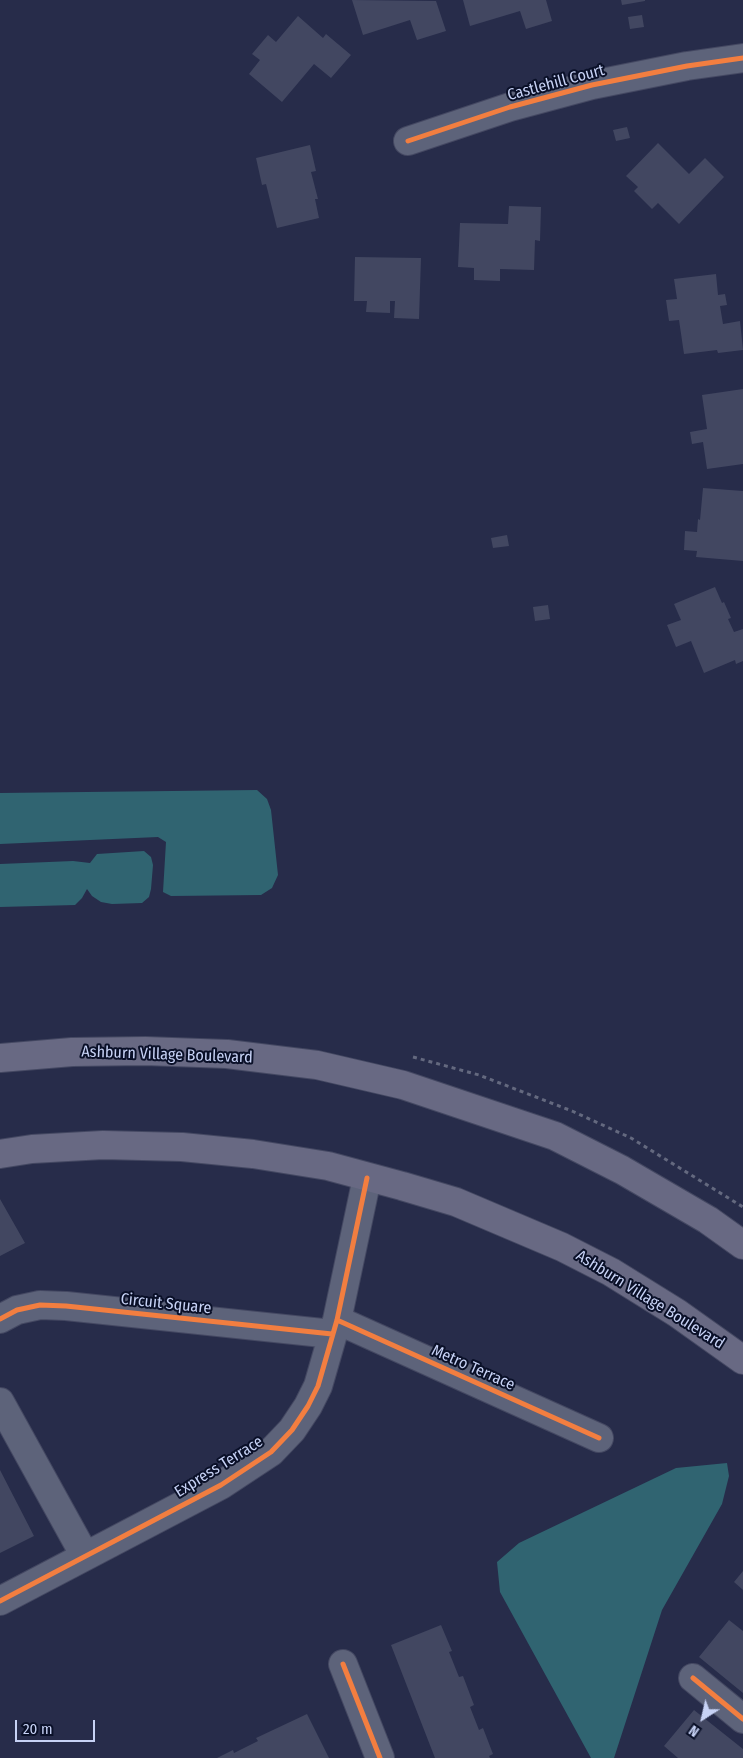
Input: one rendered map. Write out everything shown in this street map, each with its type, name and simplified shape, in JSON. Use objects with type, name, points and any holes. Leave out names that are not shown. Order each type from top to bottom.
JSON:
[{"type":"main road","name":"Ashburn Village Boulevard","points":[[0,1058],[72,1052],[145,1050],[226,1054],[317,1065],[403,1085],[556,1136],[622,1170],[708,1220],[743,1245]]},
{"type":"main road","name":"Ashburn Village Boulevard","points":[[0,1154],[32,1149],[103,1146],[182,1147],[253,1154],[328,1166],[456,1202],[562,1247],[611,1272],[677,1313],[743,1360]]},
{"type":"street","name":"Castlehill Court","points":[[408,141],[510,107],[592,85],[688,66],[743,58]]},
{"type":"street","name":"Express Terrace","points":[[0,1601],[221,1485],[271,1452],[292,1430],[308,1406],[318,1386],[335,1327],[367,1178]]},
{"type":"street","name":"Circuit Square","points":[[0,1319],[17,1310],[40,1305],[335,1327]]},
{"type":"street","name":"Metro Terrace","points":[[335,1327],[599,1438]]},
{"type":"street","points":[[0,1402],[85,1556]]},
{"type":"street","points":[[343,1664],[380,1758]]},
{"type":"street","points":[[693,1678],[743,1719]]},
{"type":"shaded area","points":[[257,790],[267,799],[271,810],[278,875],[272,888],[261,895],[171,896],[163,892],[166,842],[158,837],[0,844],[0,793]]},
{"type":"shaded area","points":[[144,851],[151,857],[153,865],[149,897],[142,903],[112,904],[101,902],[92,896],[87,889],[75,905],[0,907],[0,864],[73,861],[90,863],[97,854]]},
{"type":"shaded area","points":[[727,1463],[729,1476],[722,1504],[662,1610],[614,1758],[591,1758],[500,1592],[497,1562],[519,1543],[676,1468]]},
{"type":"building","points":[[352,0],[436,1],[446,31],[417,40],[410,20],[363,35]]},
{"type":"building","points":[[463,0],[546,0],[552,21],[526,29],[520,11],[470,26]]},
{"type":"building","points":[[621,0],[645,0],[645,1],[622,5]]},
{"type":"building","points":[[642,15],[644,27],[630,29],[628,17]]},
{"type":"building","points":[[298,16],[323,38],[326,34],[351,55],[331,78],[314,64],[282,102],[249,74],[260,60],[252,54],[268,35],[276,42]]},
{"type":"building","points":[[627,127],[630,138],[616,141],[613,130]]},
{"type":"building","points":[[658,143],[689,174],[705,158],[724,177],[679,224],[658,203],[652,209],[634,191],[638,187],[626,176]]},
{"type":"building","points":[[310,145],[316,171],[311,172],[318,199],[315,199],[319,218],[277,228],[266,184],[262,185],[256,158]]},
{"type":"building","points":[[509,206],[541,207],[540,241],[535,240],[534,270],[500,269],[500,281],[474,280],[474,268],[458,267],[460,223],[508,224]]},
{"type":"building","points":[[355,257],[421,258],[419,319],[394,318],[395,301],[390,301],[390,313],[366,312],[367,301],[354,301]]},
{"type":"building","points":[[716,274],[718,295],[725,294],[727,305],[720,306],[723,324],[740,321],[743,350],[718,353],[717,350],[684,354],[679,320],[669,321],[666,300],[677,299],[674,279]]},
{"type":"building","points":[[743,389],[743,464],[707,469],[703,442],[692,444],[690,432],[707,429],[702,395]]},
{"type":"building","points":[[703,488],[743,491],[743,561],[696,557],[697,551],[684,550],[685,531],[697,532]]},
{"type":"building","points":[[507,535],[509,546],[493,548],[491,538]]},
{"type":"building","points":[[715,587],[731,618],[728,619],[734,632],[743,629],[743,661],[736,664],[735,660],[704,673],[691,641],[676,647],[667,625],[681,620],[674,604]]},
{"type":"building","points":[[548,605],[550,619],[535,621],[533,607]]},
{"type":"building","points":[[0,1199],[25,1243],[0,1256]]},
{"type":"building","points":[[0,1470],[34,1536],[0,1553]]},
{"type":"building","points":[[743,1571],[743,1590],[734,1582]]},
{"type":"building","points":[[729,1620],[743,1631],[743,1693],[699,1657]]},
{"type":"building","points":[[441,1625],[452,1651],[449,1652],[459,1677],[463,1676],[474,1705],[470,1707],[479,1730],[483,1728],[493,1754],[489,1756],[490,1758],[435,1758],[391,1645]]},
{"type":"building","points":[[694,1710],[743,1749],[743,1758],[678,1758],[664,1746]]},
{"type":"building","points":[[307,1714],[329,1758],[217,1758],[233,1750],[234,1753],[258,1741],[256,1738]]},
{"type":"cycle path","points":[[408,141],[510,107],[592,85],[687,66],[743,58]]},
{"type":"cycle path","points":[[0,1601],[221,1485],[271,1452],[292,1430],[308,1406],[318,1386],[337,1320],[367,1178]]},
{"type":"cycle path","points":[[0,1319],[17,1310],[40,1305],[66,1306],[332,1334]]},
{"type":"cycle path","points":[[337,1320],[599,1438]]},
{"type":"cycle path","points":[[343,1664],[380,1758]]},
{"type":"cycle path","points":[[693,1678],[743,1719]]}]
